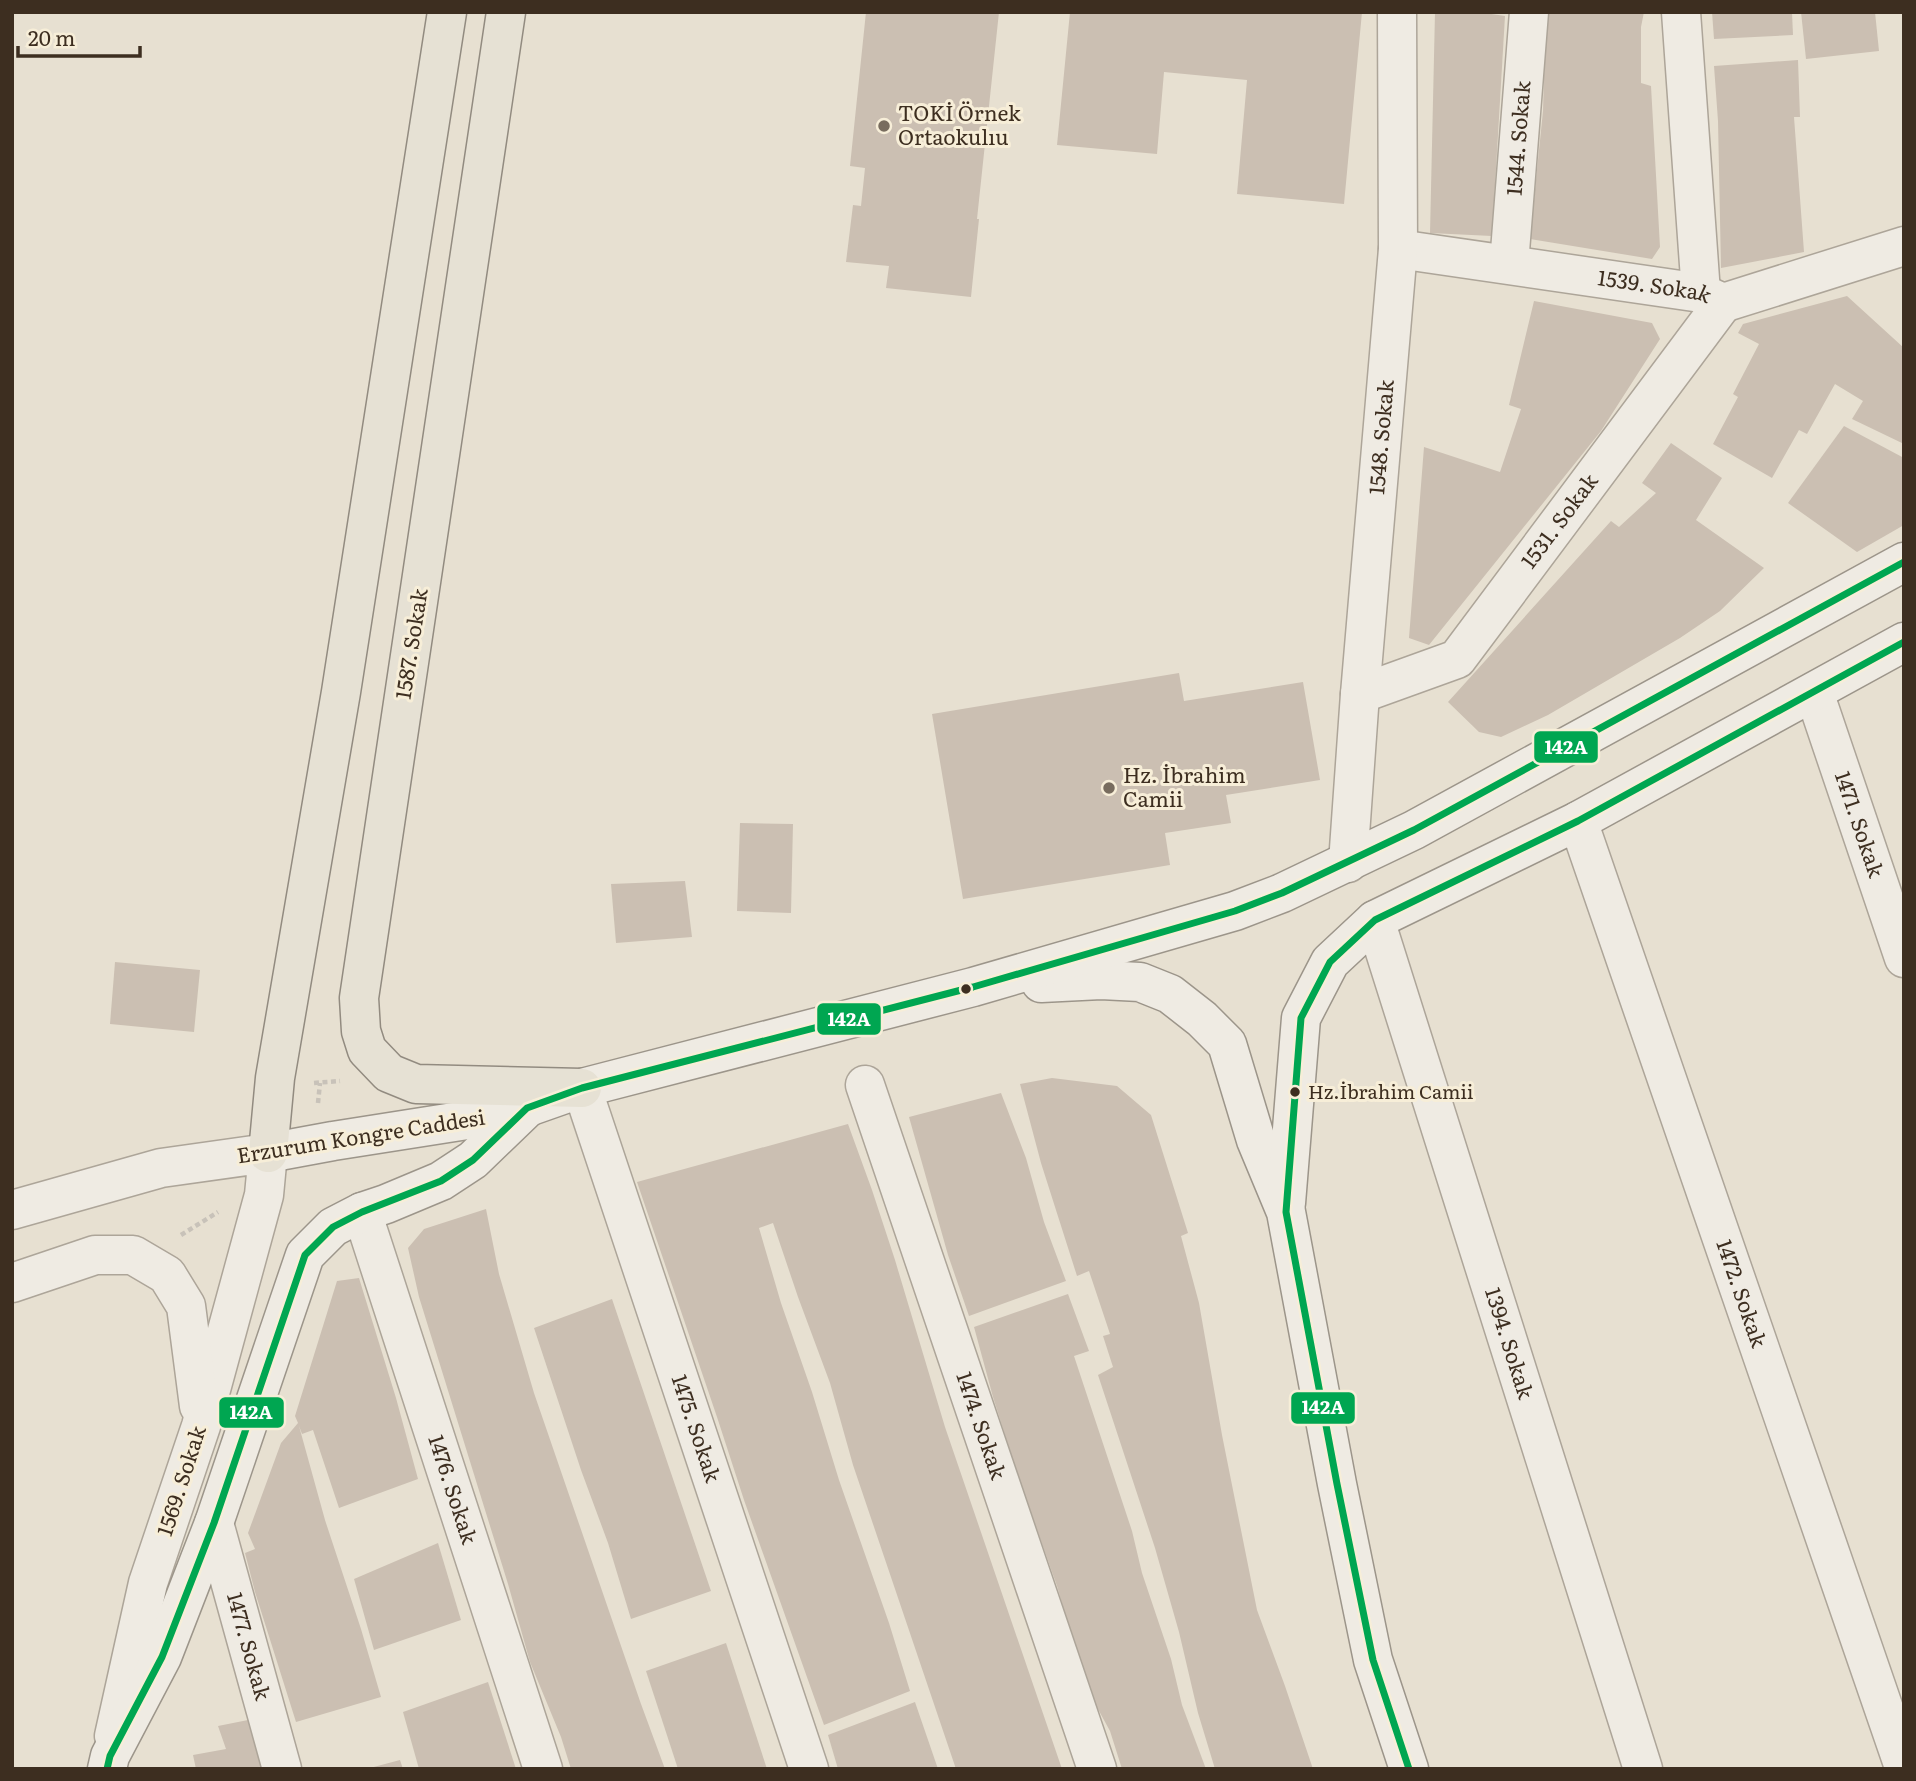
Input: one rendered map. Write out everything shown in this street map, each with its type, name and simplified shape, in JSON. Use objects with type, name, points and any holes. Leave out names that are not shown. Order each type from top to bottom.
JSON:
[{"type":"main road","points":[[268,1153],[275,1078],[341,692],[447,12]]},
{"type":"main road","name":"1587. Sokak","points":[[506,12],[360,985],[359,1009],[361,1031],[368,1050],[389,1073],[416,1084],[582,1088]]},
{"type":"street","name":"1548. Sokak","points":[[1348,863],[1398,250],[1397,12]]},
{"type":"street","name":"1544. Sokak","points":[[1509,264],[1529,12]]},
{"type":"street","points":[[1681,12],[1712,298]]},
{"type":"street","name":"1539. Sokak","points":[[1398,250],[1509,264],[1712,298],[1904,246]]},
{"type":"street","name":"1531. Sokak","points":[[1360,694],[1457,659],[1712,298]]},
{"type":"street","name":"Erzurum Kongre Caddesi","points":[[12,1210],[161,1168],[511,1113],[582,1088],[973,987],[1235,911],[1282,893],[1414,830],[1904,562]]},
{"type":"street","points":[[1286,1212],[1301,1018],[1330,962],[1375,920],[1578,821],[1904,642]]},
{"type":"street","name":"1471. Sokak","points":[[1814,692],[1904,958]]},
{"type":"street","name":"1472. Sokak","points":[[1578,821],[1904,1767]]},
{"type":"street","name":"1394. Sokak","points":[[1375,920],[1643,1769]]},
{"type":"street","points":[[973,987],[1101,980],[1140,982],[1170,994],[1202,1019],[1227,1044],[1256,1140],[1286,1212],[1373,1660],[1409,1769]]},
{"type":"street","name":"1474. Sokak","points":[[865,1085],[1097,1769]]},
{"type":"street","name":"1475. Sokak","points":[[582,1088],[809,1769]]},
{"type":"street","points":[[108,1763],[162,1657],[214,1523],[305,1255],[333,1227],[362,1212],[441,1181],[473,1160],[527,1108]]},
{"type":"street","name":"1569. Sokak","points":[[108,1763],[148,1583],[201,1426],[264,1195],[268,1153]]},
{"type":"street","name":"1476. Sokak","points":[[362,1212],[543,1769]]},
{"type":"street","points":[[12,1283],[95,1255],[133,1255],[167,1275],[186,1306],[201,1426]]},
{"type":"street","name":"1477. Sokak","points":[[214,1523],[282,1769]]},
{"type":"path","points":[[177,1238],[226,1206]]},
{"type":"building","points":[[866,12],[999,12],[971,297],[886,288],[889,266],[846,262],[853,205],[861,206],[865,168],[850,166]]},
{"type":"building","points":[[1070,12],[1362,12],[1344,204],[1237,194],[1247,80],[1164,72],[1157,154],[1057,145]]},
{"type":"building","points":[[1435,12],[1478,12],[1505,16],[1492,236],[1430,233]]},
{"type":"building","points":[[1546,12],[1644,12],[1641,27],[1641,83],[1651,86],[1660,247],[1652,259],[1530,239],[1543,111]]},
{"type":"building","points":[[1712,12],[1792,12],[1793,35],[1714,39]]},
{"type":"building","points":[[1801,12],[1875,12],[1879,51],[1806,59]]},
{"type":"building","points":[[1798,60],[1800,117],[1794,117],[1804,252],[1721,268],[1714,66]]},
{"type":"building","points":[[1847,296],[1904,348],[1904,444],[1852,419],[1863,401],[1835,384],[1807,434],[1799,430],[1772,478],[1713,444],[1738,397],[1733,394],[1759,344],[1738,333],[1743,324]]},
{"type":"building","points":[[1534,301],[1652,323],[1660,339],[1601,431],[1429,645],[1409,638],[1424,447],[1500,472],[1521,409],[1509,405]]},
{"type":"building","points":[[1844,426],[1904,458],[1904,525],[1857,552],[1788,503]]},
{"type":"building","points":[[1671,443],[1722,478],[1696,520],[1764,568],[1720,611],[1680,638],[1548,715],[1501,737],[1479,732],[1448,702],[1611,521],[1619,527],[1656,493],[1642,483]]},
{"type":"building","name":"Hz. İbrahim Camii","points":[[1179,673],[1184,701],[1303,682],[1320,780],[1226,795],[1231,823],[1165,833],[1170,865],[963,899],[932,714]]},
{"type":"building","points":[[740,823],[793,824],[791,913],[737,911]]},
{"type":"building","points":[[685,881],[692,937],[616,943],[611,884]]},
{"type":"building","points":[[115,962],[200,970],[194,1032],[110,1024]]},
{"type":"building","points":[[1052,1078],[1117,1086],[1151,1115],[1188,1233],[1181,1236],[1199,1303],[1257,1610],[1313,1769],[1215,1769],[1155,1548],[1098,1375],[1113,1367],[1103,1336],[1110,1334],[1089,1271],[1077,1276],[1041,1163],[1020,1084]]},
{"type":"building","points":[[1001,1093],[1026,1158],[1044,1222],[1066,1281],[969,1316],[948,1255],[909,1117]]},
{"type":"building","points":[[848,1124],[895,1260],[945,1427],[1062,1769],[956,1769],[853,1465],[830,1383],[773,1223],[759,1228],[781,1303],[910,1691],[824,1725],[744,1500],[637,1182]]},
{"type":"building","points":[[486,1209],[499,1274],[534,1393],[665,1769],[571,1769],[561,1737],[530,1662],[419,1297],[408,1248],[424,1229]]},
{"type":"building","points":[[359,1278],[418,1479],[339,1508],[313,1430],[302,1434],[299,1426],[325,1520],[381,1697],[296,1722],[245,1553],[255,1549],[248,1533],[281,1443],[298,1423],[295,1416],[337,1281]]},
{"type":"building","points":[[1068,1294],[1089,1351],[1074,1356],[1132,1531],[1142,1573],[1171,1659],[1182,1705],[1206,1769],[1122,1769],[1110,1731],[1087,1689],[1057,1586],[993,1397],[974,1327]]},
{"type":"building","points":[[612,1299],[711,1591],[631,1619],[608,1543],[534,1328]]},
{"type":"building","points":[[438,1543],[461,1620],[374,1650],[354,1579]]},
{"type":"building","points":[[726,1643],[767,1769],[678,1769],[646,1671]]},
{"type":"building","points":[[488,1682],[516,1769],[419,1769],[403,1712]]},
{"type":"building","points":[[915,1702],[938,1769],[838,1769],[828,1735]]},
{"type":"building","points":[[248,1720],[265,1769],[196,1769],[193,1755],[226,1749],[218,1726]]},
{"type":"building","points":[[400,1760],[403,1769],[370,1769],[370,1768]]},
{"type":"transit line","name":"142A","points":[[107,1769],[110,1756],[162,1657],[214,1523],[305,1255],[333,1227],[362,1212],[441,1181],[473,1160],[527,1108],[582,1088],[973,987],[1235,911],[1282,893],[1414,830],[1904,562]]},
{"type":"transit line","name":"142A","points":[[1409,1769],[1373,1660],[1286,1212],[1301,1018],[1330,962],[1375,920],[1578,821],[1904,642]]},
{"type":"place","name":"TOKİ Örnek Ortaokulıu","points":[[884,126]]},
{"type":"place","name":"Hz. İbrahim Camii","points":[[1109,788]]},
{"type":"place","name":"Hz.İbrahim Camii","points":[[1295,1092]]}]
